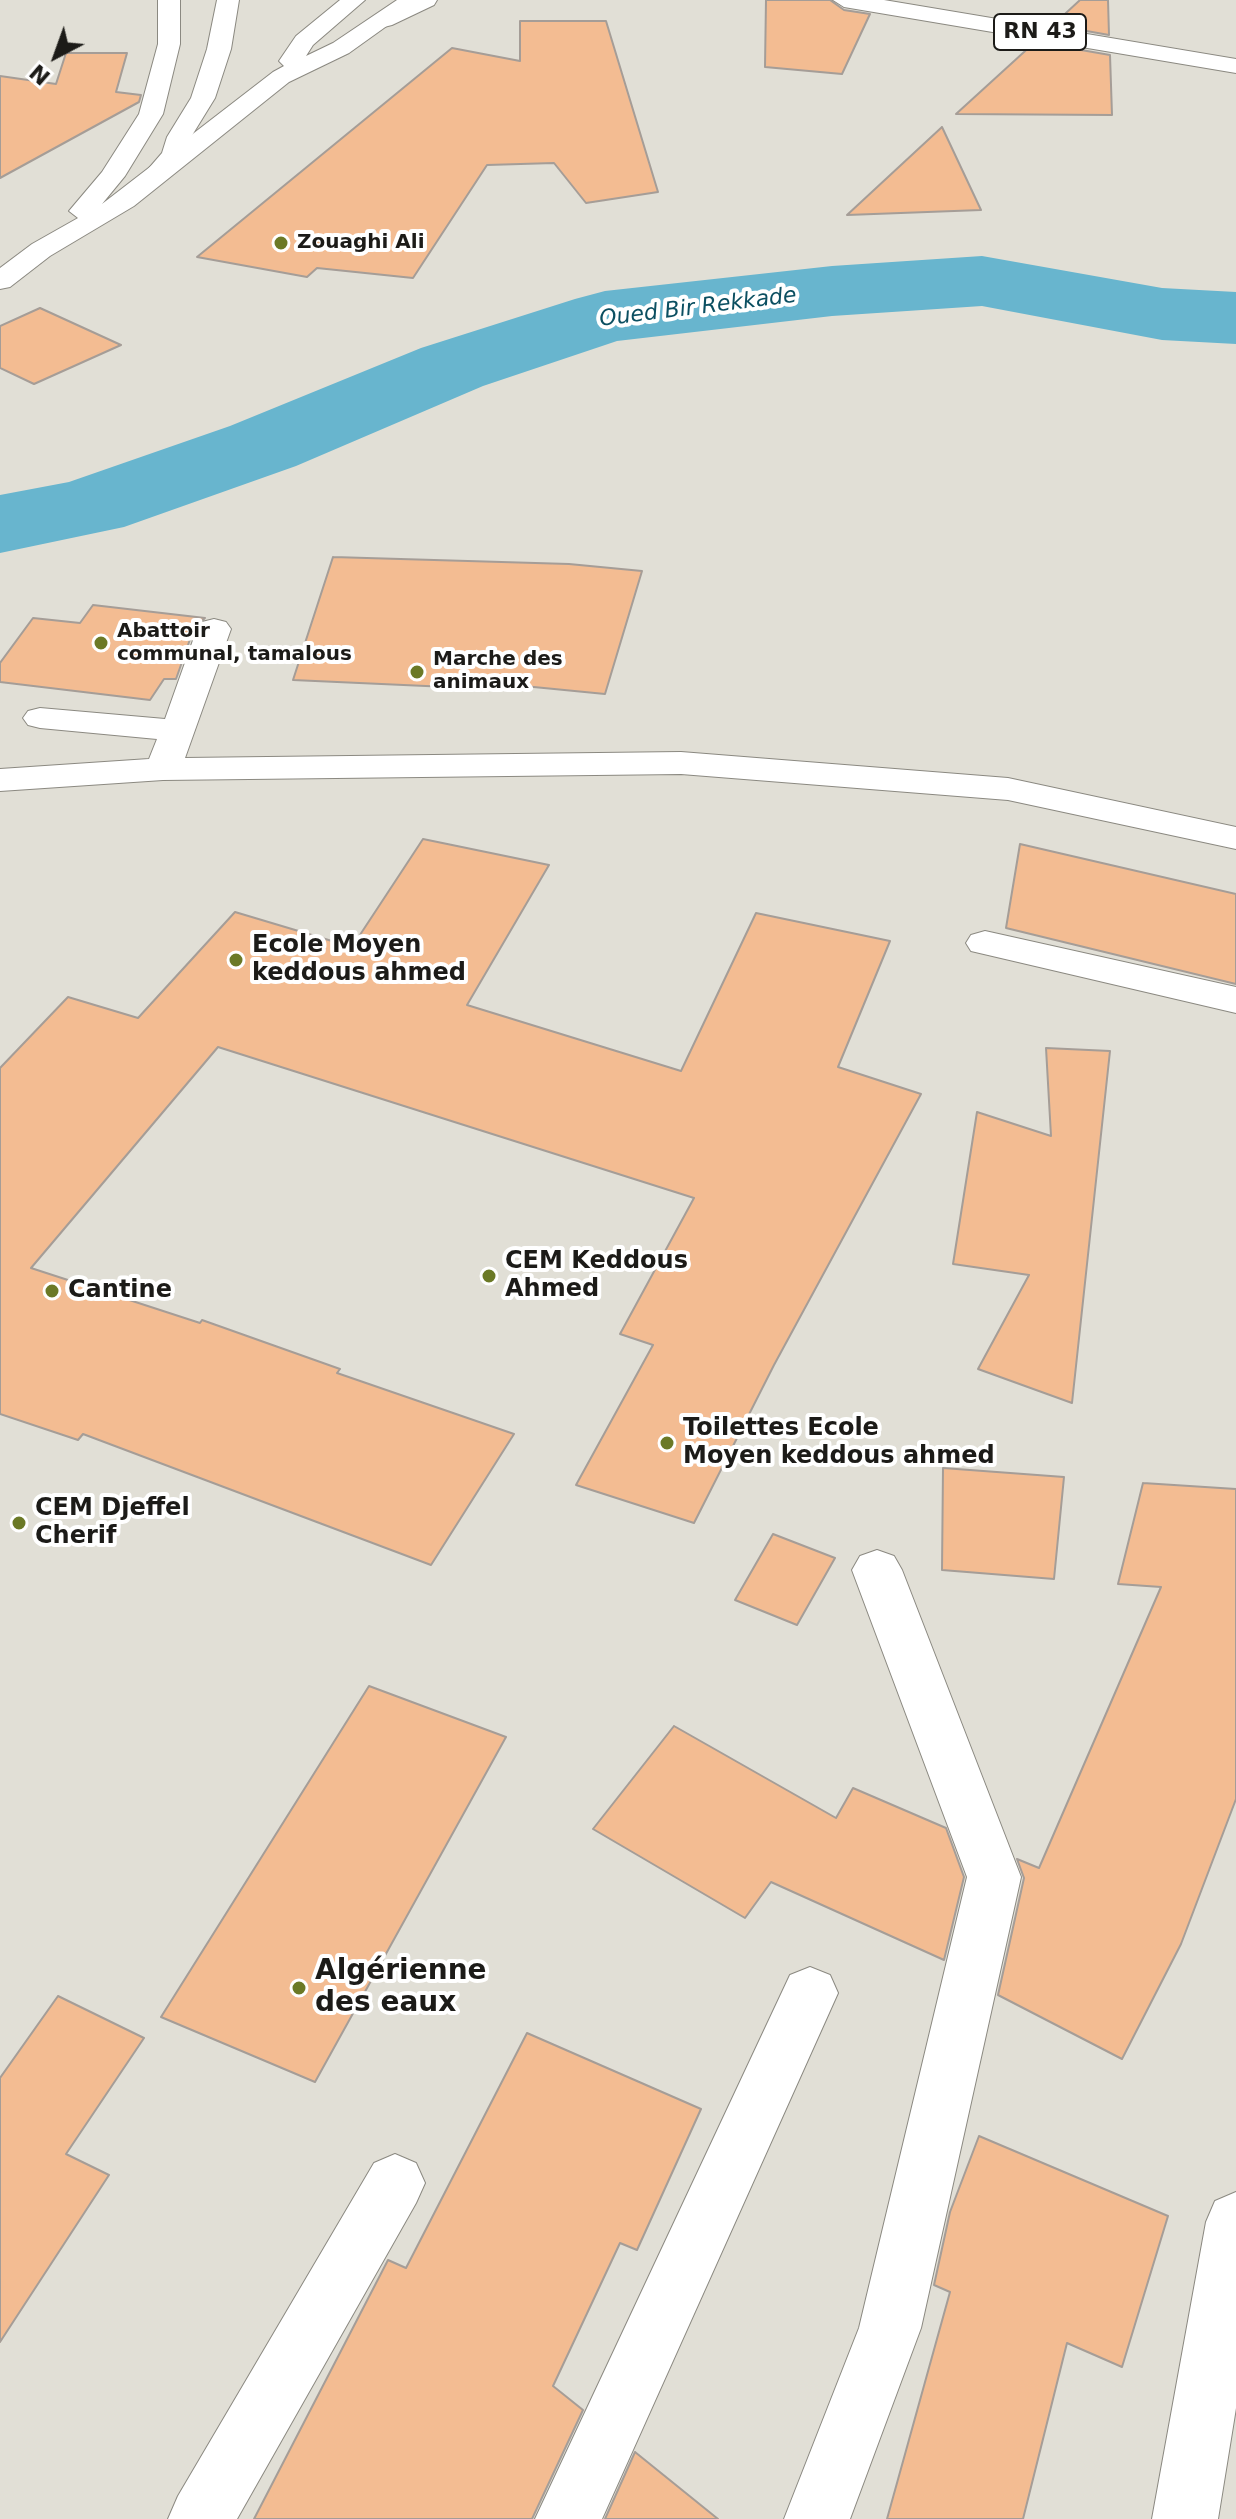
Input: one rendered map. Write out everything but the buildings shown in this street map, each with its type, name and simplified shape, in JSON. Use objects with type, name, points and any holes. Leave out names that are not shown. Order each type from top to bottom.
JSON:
[{"type":"street","points":[[0,268],[47,247],[112,176],[151,114],[169,44],[169,0]]},
{"type":"street","points":[[156,175],[174,155],[179,137],[203,98],[219,49],[228,0]]},
{"type":"street","points":[[281,77],[304,41],[354,0]]},
{"type":"street","points":[[0,281],[47,247],[125,201],[281,77],[341,48],[412,0]]},
{"type":"street","points":[[384,20],[426,0]]},
{"type":"street","name":"RN 43","points":[[844,0],[883,3],[1236,66]]},
{"type":"street","points":[[163,769],[214,629]]},
{"type":"street","points":[[40,718],[178,731]]},
{"type":"street","points":[[0,780],[163,769],[681,763],[1008,789],[1236,838]]},
{"type":"street","points":[[985,943],[1236,1000]]},
{"type":"street","points":[[817,2519],[890,2328],[994,1877],[877,1570]]},
{"type":"street","points":[[568,2519],[810,1993]]},
{"type":"street","points":[[201,2519],[395,2183]]},
{"type":"street","points":[[1185,2519],[1236,2222]]},
{"type":"waterway","name":"Oued Bir Rekkade","points":[[0,524],[90,507],[263,446],[452,367],[605,317],[832,291],[982,281],[1162,314],[1236,318]]},
{"type":"place","name":"Zouaghi Ali","points":[[281,243]]},
{"type":"place","name":"Abattoir communal, tamalous","points":[[101,643]]},
{"type":"place","name":"Marche des animaux","points":[[417,672]]},
{"type":"place","name":"Ecole Moyen keddous ahmed","points":[[236,960]]},
{"type":"place","name":"CEM Keddous Ahmed","points":[[489,1276]]},
{"type":"place","name":"Cantine","points":[[52,1291]]},
{"type":"place","name":"Toilettes Ecole Moyen keddous ahmed","points":[[667,1443]]},
{"type":"place","name":"CEM Djeffel Cherif","points":[[19,1523]]},
{"type":"place","name":"Algérienne des eaux","points":[[299,1988]]}]
